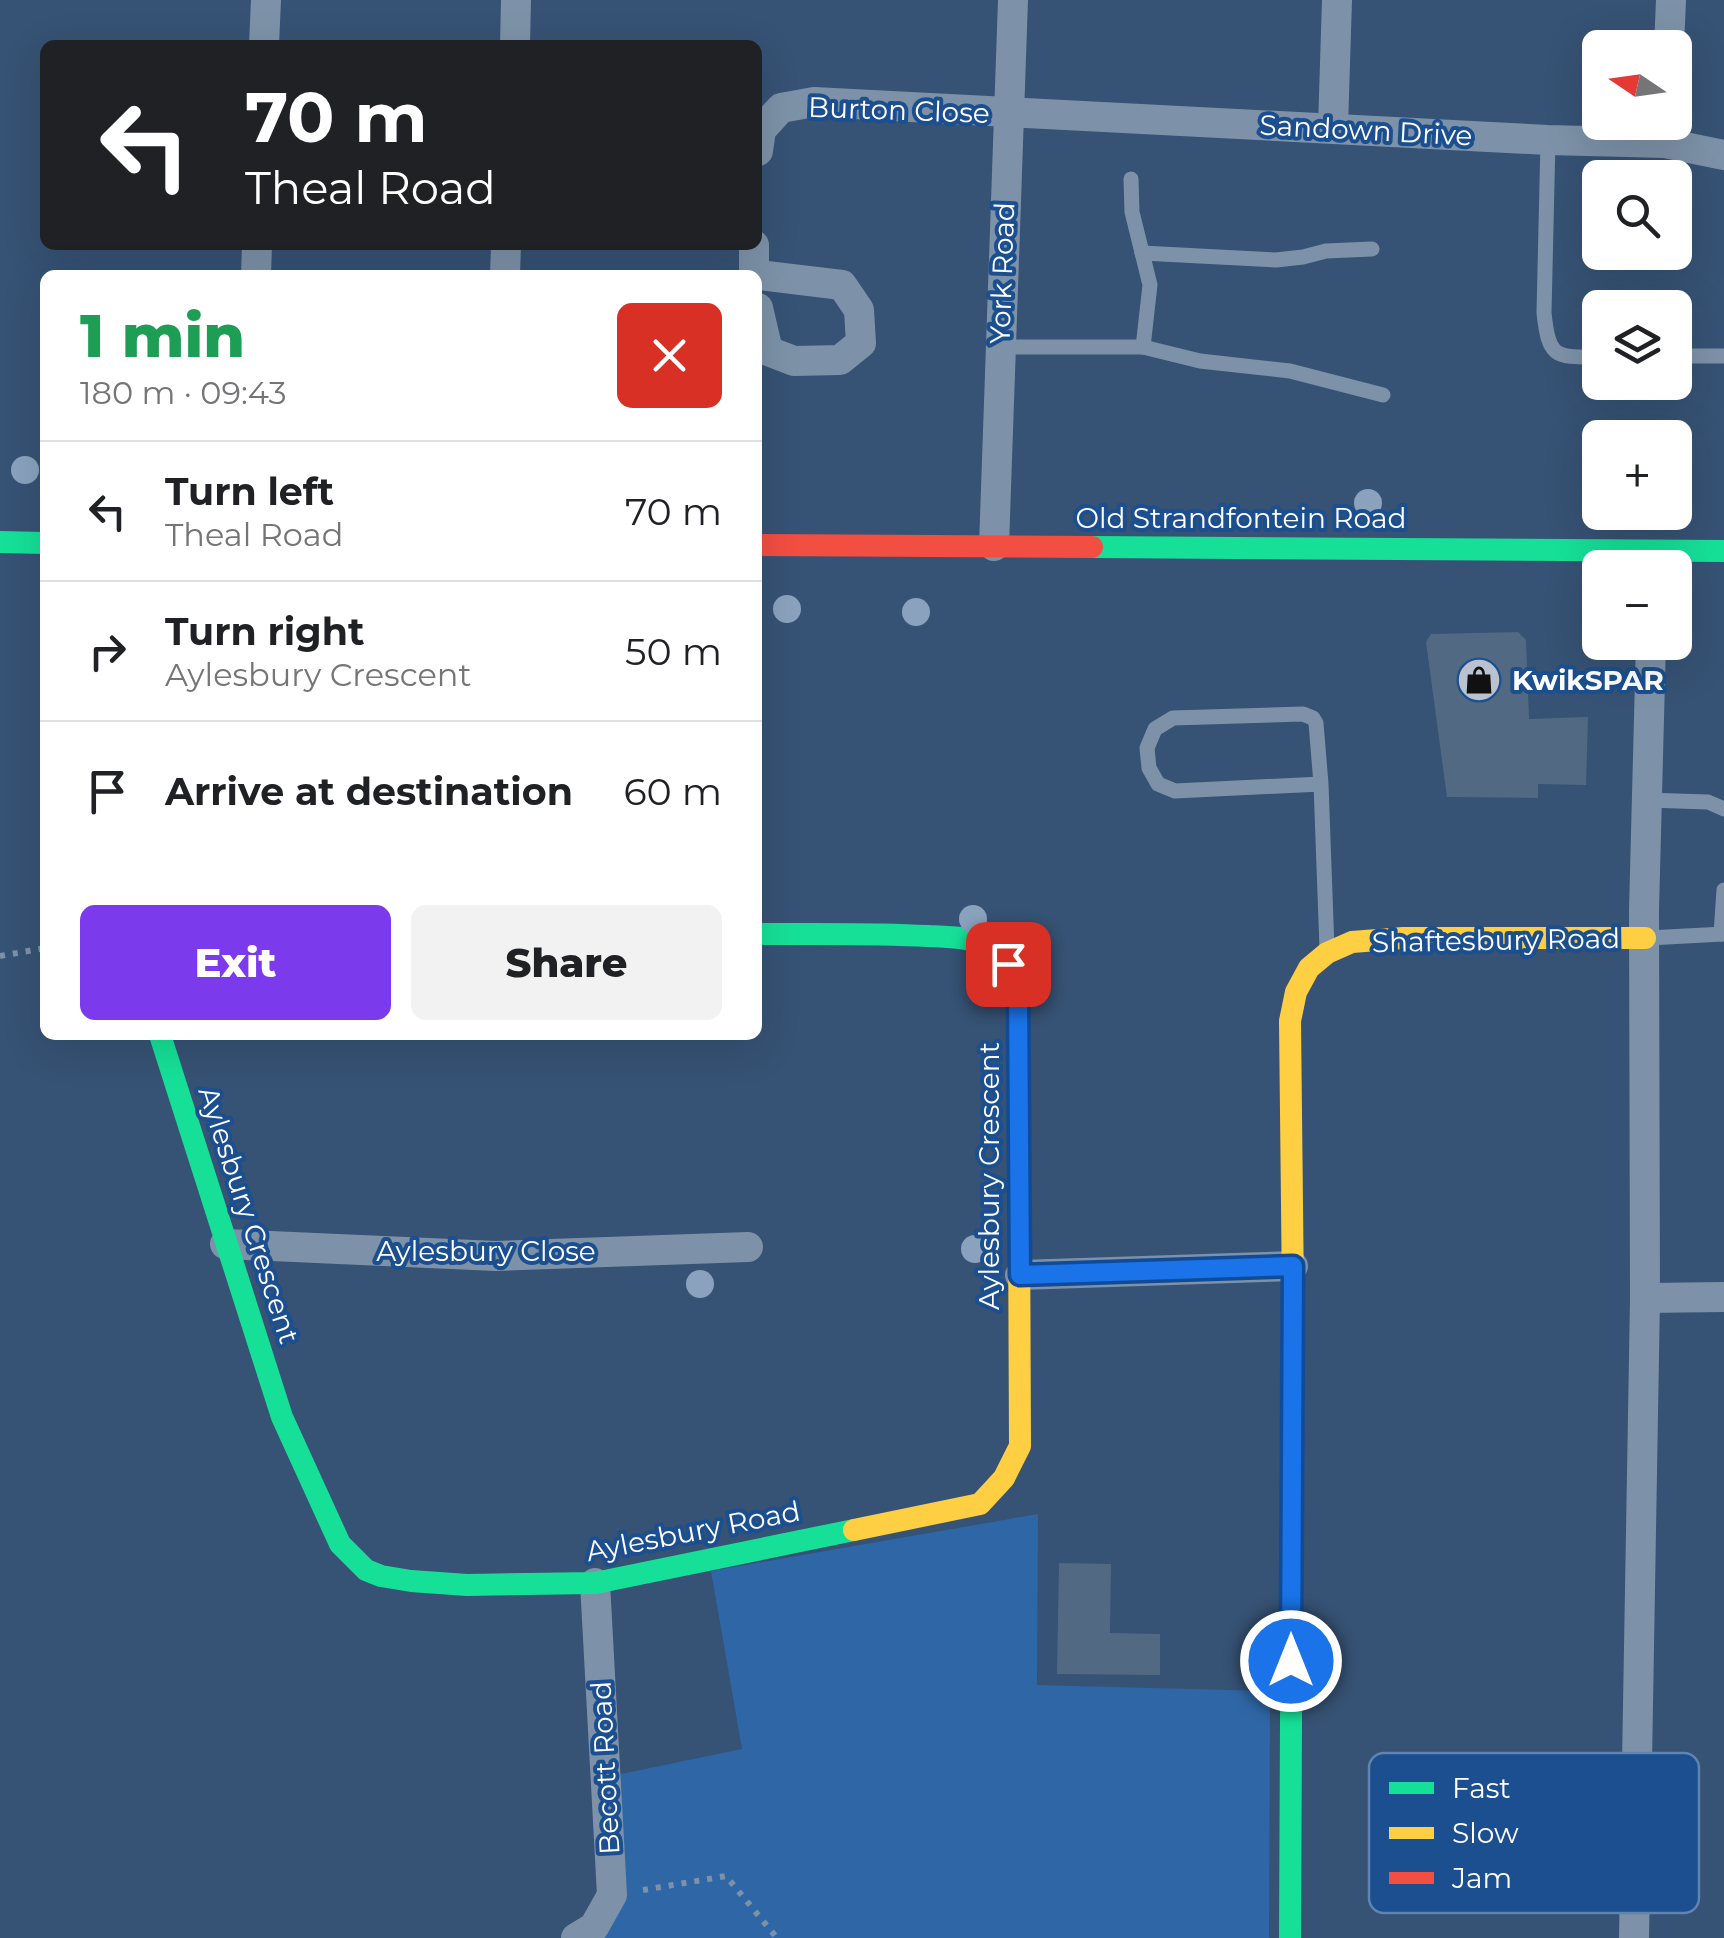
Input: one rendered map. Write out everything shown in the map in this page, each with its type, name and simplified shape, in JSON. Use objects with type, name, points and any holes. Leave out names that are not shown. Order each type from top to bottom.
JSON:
[{"type":"street","points":[[264,40],[266,0]]},
{"type":"street","points":[[514,40],[516,0]]},
{"type":"street","name":"York Road","points":[[994,546],[1013,0]]},
{"type":"street","points":[[1333,127],[1337,0]]},
{"type":"street","points":[[1670,30],[1671,0]]},
{"type":"street","name":"Burton Close","points":[[762,129],[782,108],[814,102],[1008,114]]},
{"type":"street","name":"Sandown Drive","points":[[1008,114],[1548,140],[1582,138]]},
{"type":"street","name":"Sandown Drive","points":[[1685,140],[1724,154]]},
{"type":"street","points":[[762,276],[842,285],[859,310],[861,343],[840,360],[794,361],[768,351],[762,325]]},
{"type":"street","points":[[0,542],[40,543]]},
{"type":"street","name":"Old Strandfontein Road","points":[[762,546],[994,546],[1582,558]]},
{"type":"street","name":"Old Strandfontein Road","points":[[1692,555],[1724,551]]},
{"type":"street","name":"Shaftesbury Road","points":[[1637,1753],[1644,1298],[1644,910],[1651,660]]},
{"type":"street","name":"Aylesbury Crescent","points":[[762,934],[954,937],[987,944],[1008,964],[1018,991],[1020,1446],[1012,1467]]},
{"type":"street","name":"Shaftesbury Road","points":[[1327,953],[1352,942],[1403,938],[1645,938]]},
{"type":"street","points":[[1290,1938],[1290,1021],[1296,992],[1308,968],[1327,953]]},
{"type":"street","name":"Aylesbury Crescent","points":[[162,1040],[282,1417],[340,1544],[366,1570]]},
{"type":"street","name":"Aylesbury Close","points":[[225,1244],[496,1256],[748,1247]]},
{"type":"street","points":[[1020,1275],[1293,1266]]},
{"type":"street","points":[[1644,1298],[1724,1297]]},
{"type":"street","name":"Aylesbury Road","points":[[366,1570],[381,1576],[448,1584],[595,1583],[980,1504],[1012,1467]]},
{"type":"street","name":"Becott Road","points":[[576,1938],[594,1926],[612,1896],[595,1583]]},
{"type":"street","name":"Shaftesbury Road","points":[[1634,1913],[1634,1938]]},
{"type":"lane","points":[[1548,140],[1544,313],[1547,342],[1556,352],[1582,357]]},
{"type":"lane","points":[[1131,179],[1132,212],[1150,285],[1144,347]]},
{"type":"lane","points":[[1142,254],[1276,260],[1326,251],[1372,249]]},
{"type":"lane","points":[[999,348],[1144,347],[1200,360],[1290,371],[1383,395]]},
{"type":"lane","points":[[1692,356],[1724,356]]},
{"type":"lane","points":[[1321,784],[1176,790],[1158,784],[1149,768],[1147,748],[1155,729],[1173,718],[1304,714],[1313,718],[1321,784],[1327,953]]},
{"type":"lane","points":[[1647,800],[1708,802],[1724,809]]},
{"type":"lane","points":[[1645,938],[1723,934],[1724,890]]},
{"type":"path","points":[[0,956],[40,949]]},
{"type":"path","points":[[612,1896],[726,1876],[777,1938]]},
{"type":"shaded area","points":[[1038,1514],[1037,1685],[1270,1691],[1269,1938],[598,1938],[616,1775],[742,1749],[711,1571]]},
{"type":"building","name":"KwikSPAR","points":[[1518,632],[1526,640],[1529,719],[1588,717],[1586,785],[1538,784],[1538,798],[1447,797],[1426,642],[1431,634]]},
{"type":"building","points":[[1059,1563],[1111,1564],[1110,1633],[1160,1634],[1160,1675],[1057,1674]]},
{"type":"traffic: fast","points":[[0,542],[40,543]]},
{"type":"traffic: fast","points":[[1092,547],[1724,551]]},
{"type":"traffic: fast","points":[[762,934],[951,937],[982,943],[999,955],[1018,991],[1019,1212]]},
{"type":"traffic: fast","points":[[162,1040],[282,1417],[340,1544],[366,1570],[411,1581],[467,1585],[595,1583],[854,1530]]},
{"type":"traffic: fast","points":[[1290,1938],[1293,1296]]},
{"type":"traffic: slow","points":[[1293,1296],[1290,1021],[1296,992],[1309,968],[1327,953],[1352,942],[1403,938],[1645,938]]},
{"type":"traffic: slow","points":[[854,1530],[980,1504],[1004,1478],[1020,1446],[1019,1212]]},
{"type":"traffic: jam","points":[[762,545],[1092,547]]},
{"type":"place","name":"KwikSPAR","points":[[1479,680]]},
{"type":"route","points":[[1008,964],[1018,991],[1020,1275],[1293,1266],[1291,1661]]}]
